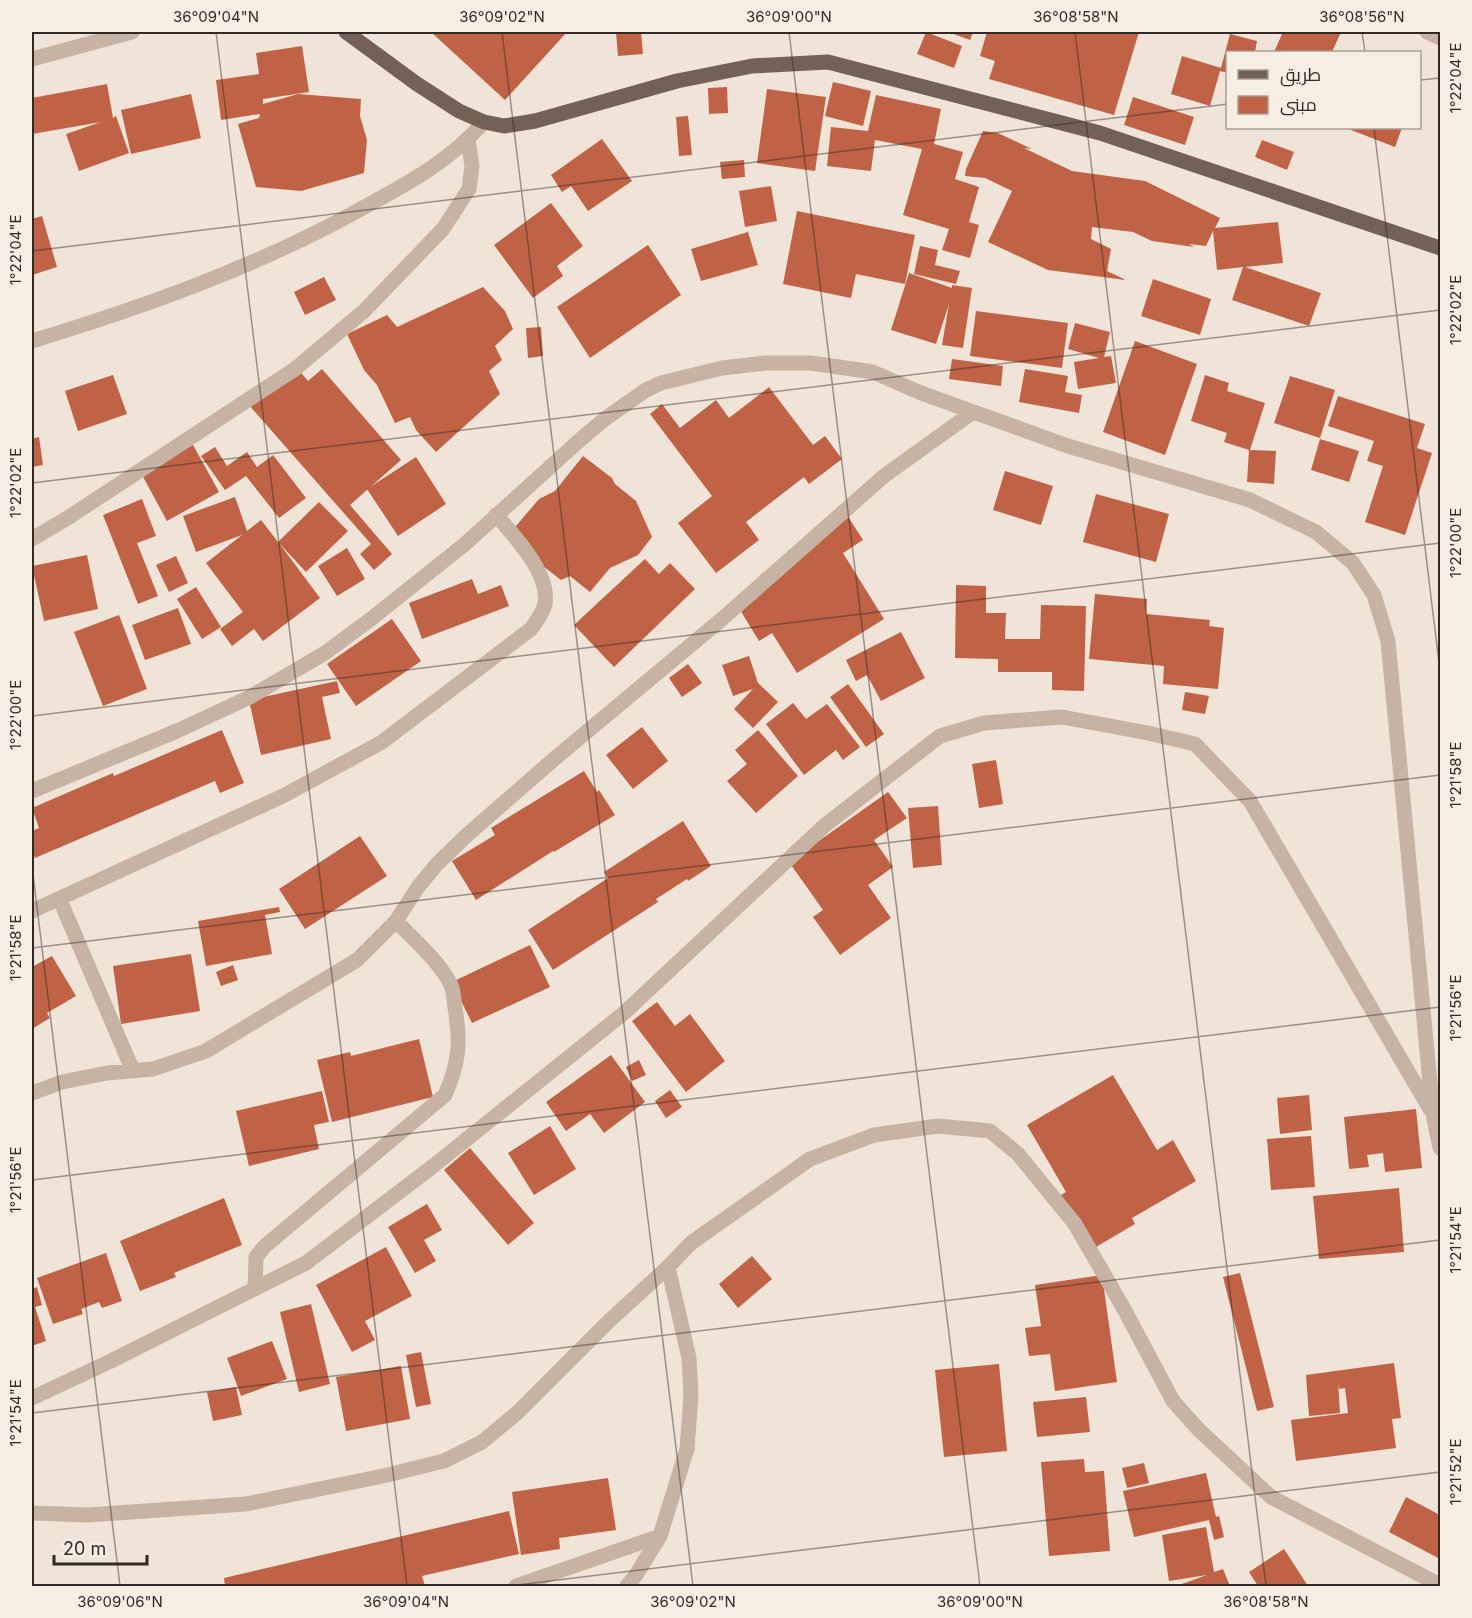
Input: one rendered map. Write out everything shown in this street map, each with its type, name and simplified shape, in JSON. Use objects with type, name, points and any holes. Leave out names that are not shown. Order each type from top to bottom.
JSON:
[{"type":"main road","points":[[346,32],[417,84],[459,111],[484,122],[504,126],[535,121],[677,81],[752,66],[828,62],[1100,133],[1440,248]]},
{"type":"street","points":[[32,59],[132,32]]},
{"type":"street","points":[[1427,32],[1440,38]]},
{"type":"street","points":[[32,341],[214,278],[334,224],[428,172],[468,140],[484,122]]},
{"type":"street","points":[[32,539],[295,369],[364,311],[443,229],[469,189],[472,166],[468,140]]},
{"type":"street","points":[[32,791],[177,731],[239,702],[325,653],[465,544],[606,418],[646,390],[684,377],[722,368],[765,363],[811,363],[873,372],[921,393],[1068,446],[1250,500],[1316,532],[1353,563],[1374,595],[1388,641],[1433,1114],[1440,1148]]},
{"type":"street","points":[[32,1093],[62,1082],[107,1073],[153,1069],[206,1051],[357,960],[396,921],[418,887],[437,864],[467,835],[731,611],[884,476],[973,412]]},
{"type":"street","points":[[32,911],[283,796],[382,742],[531,628],[542,613],[544,605],[545,594],[542,580],[520,544],[496,515]]},
{"type":"street","points":[[32,1398],[306,1263],[432,1167],[624,1013],[824,826],[940,736],[984,723],[1062,717],[1195,744],[1250,801],[1433,1114]]},
{"type":"street","points":[[60,900],[133,1071]]},
{"type":"street","points":[[255,1289],[256,1257],[265,1246],[445,1095],[455,1074],[459,1056],[458,1028],[451,986],[432,959],[396,921]]},
{"type":"street","points":[[32,1513],[88,1515],[246,1504],[444,1461],[482,1442],[517,1413],[690,1243],[810,1160],[874,1135],[938,1126],[990,1131],[1018,1154],[1075,1224],[1173,1401],[1199,1430],[1270,1497],[1440,1585]]},
{"type":"street","points":[[627,1587],[660,1536],[687,1449],[691,1395],[689,1358],[668,1267]]},
{"type":"street","points":[[516,1587],[660,1536]]},
{"type":"building","points":[[431,32],[567,32],[505,100]]},
{"type":"building","points":[[616,32],[641,32],[643,54],[618,56]]},
{"type":"building","points":[[926,32],[962,46],[954,68],[917,54]]},
{"type":"building","points":[[948,32],[973,32],[970,40]]},
{"type":"building","points":[[987,32],[1139,32],[1114,115],[989,79],[995,61],[980,56]]},
{"type":"building","points":[[1283,32],[1341,32],[1332,51],[1274,51]]},
{"type":"building","points":[[1230,34],[1257,41],[1255,51],[1226,51],[1226,72],[1220,71],[1210,106],[1171,94],[1182,56],[1221,68]]},
{"type":"building","points":[[302,46],[309,92],[263,99],[263,104],[298,94],[361,99],[360,116],[367,140],[364,173],[301,191],[256,187],[238,124],[259,118],[260,114],[221,120],[216,80],[259,74],[256,53]]},
{"type":"building","points":[[833,82],[871,91],[863,126],[825,116]]},
{"type":"building","points":[[107,84],[113,118],[116,116],[129,153],[79,171],[66,134],[101,122],[32,134],[32,98]]},
{"type":"building","points":[[727,87],[728,113],[709,114],[708,88]]},
{"type":"building","points":[[767,89],[826,97],[815,171],[757,163]]},
{"type":"building","points":[[191,94],[201,138],[131,154],[121,110]]},
{"type":"building","points":[[876,95],[941,109],[934,144],[963,152],[955,179],[979,187],[969,222],[979,225],[970,258],[942,250],[949,229],[903,215],[922,149],[875,140],[871,171],[827,166],[831,127],[868,131]]},
{"type":"building","points":[[1133,97],[1194,117],[1185,145],[1124,125]]},
{"type":"building","points":[[688,116],[692,155],[679,156],[676,117]]},
{"type":"building","points":[[1349,129],[1402,129],[1395,147]]},
{"type":"building","points":[[983,131],[998,133],[1072,171],[1145,181],[1220,218],[1215,228],[1278,222],[1283,263],[1245,267],[1321,293],[1309,326],[1232,300],[1243,267],[1217,270],[1213,231],[1206,246],[1189,244],[1194,247],[1152,241],[1133,232],[1092,227],[1091,239],[1111,249],[1107,271],[1126,280],[1048,270],[988,242],[1012,191],[985,178],[965,176]]},
{"type":"building","points":[[602,139],[632,181],[588,211],[571,186],[562,192],[551,175]]},
{"type":"building","points":[[1262,140],[1294,152],[1287,170],[1255,157]]},
{"type":"building","points":[[744,160],[745,177],[722,179],[720,162]]},
{"type":"building","points":[[771,186],[777,221],[745,227],[739,191]]},
{"type":"building","points":[[551,203],[583,246],[557,266],[563,276],[533,298],[494,245]]},
{"type":"building","points":[[797,211],[915,235],[905,284],[856,274],[851,298],[783,284]]},
{"type":"building","points":[[42,216],[57,267],[32,275],[32,219]]},
{"type":"building","points":[[748,232],[758,265],[701,281],[691,249]]},
{"type":"building","points":[[648,245],[681,295],[590,358],[557,307]]},
{"type":"building","points":[[920,246],[938,250],[935,265],[960,271],[956,284],[914,274]]},
{"type":"building","points":[[909,273],[952,288],[952,285],[972,288],[963,348],[942,345],[949,304],[936,344],[891,330]]},
{"type":"building","points":[[324,277],[336,300],[305,315],[294,292]]},
{"type":"building","points":[[1153,279],[1211,299],[1200,335],[1141,316]]},
{"type":"building","points":[[483,287],[505,311],[513,329],[495,346],[502,360],[489,371],[500,394],[436,452],[416,430],[410,417],[395,423],[377,385],[364,370],[347,334],[387,315],[397,327]]},
{"type":"building","points":[[976,311],[1068,323],[1062,368],[970,356]]},
{"type":"building","points":[[1075,323],[1110,332],[1104,357],[1111,356],[1116,383],[1078,389],[1074,362],[1099,358],[1068,349]]},
{"type":"building","points":[[541,327],[543,356],[528,358],[526,328]]},
{"type":"building","points":[[1135,341],[1197,364],[1165,455],[1103,432]]},
{"type":"building","points":[[952,359],[1003,366],[1001,386],[949,379]]},
{"type":"building","points":[[297,368],[308,381],[322,369],[401,460],[350,505],[392,554],[374,570],[360,554],[371,544],[249,405]]},
{"type":"building","points":[[1025,369],[1068,376],[1065,392],[1082,395],[1079,413],[1019,402]]},
{"type":"building","points":[[113,375],[127,414],[78,431],[65,391]]},
{"type":"building","points":[[1205,375],[1229,383],[1227,391],[1265,403],[1250,450],[1276,451],[1274,484],[1247,482],[1249,450],[1224,442],[1227,433],[1191,421]]},
{"type":"building","points":[[1290,376],[1335,390],[1320,438],[1274,423]]},
{"type":"building","points":[[769,387],[813,445],[825,436],[842,459],[809,484],[804,477],[746,522],[759,540],[716,573],[678,523],[712,496],[650,414],[662,404],[680,428],[716,400],[729,418]]},
{"type":"building","points":[[1338,396],[1425,424],[1417,448],[1432,453],[1405,535],[1365,522],[1383,466],[1367,461],[1374,441],[1328,426]]},
{"type":"building","points":[[39,437],[43,465],[32,467],[32,439]]},
{"type":"building","points":[[1320,439],[1359,451],[1349,482],[1311,470]]},
{"type":"building","points":[[193,445],[219,492],[167,521],[141,473]]},
{"type":"building","points":[[215,447],[227,466],[247,452],[257,467],[273,455],[306,498],[279,518],[246,476],[225,490],[201,456]]},
{"type":"building","points":[[583,456],[612,478],[615,484],[636,501],[652,537],[638,555],[610,568],[590,592],[570,576],[561,580],[530,556],[516,526],[539,499],[555,491]]},
{"type":"building","points":[[416,457],[446,504],[398,536],[367,489]]},
{"type":"building","points":[[1005,471],[1053,486],[1041,525],[993,510]]},
{"type":"building","points":[[1096,494],[1169,514],[1156,562],[1083,542]]},
{"type":"building","points":[[235,497],[247,531],[261,520],[278,542],[319,502],[348,531],[306,572],[279,543],[320,598],[263,641],[254,629],[232,646],[220,629],[243,612],[206,563],[242,535],[196,552],[183,516]]},
{"type":"building","points":[[142,499],[156,536],[137,543],[158,596],[138,604],[103,515]]},
{"type":"building","points":[[847,515],[863,540],[843,553],[884,619],[797,673],[772,633],[759,641],[737,605],[768,586],[761,574],[816,540]]},
{"type":"building","points":[[347,548],[365,579],[337,596],[318,566]]},
{"type":"building","points":[[87,555],[98,609],[44,621],[32,566]]},
{"type":"building","points":[[176,556],[188,583],[169,592],[156,565]]},
{"type":"building","points":[[645,559],[659,574],[670,563],[695,589],[614,667],[574,625]]},
{"type":"building","points":[[472,579],[478,594],[501,585],[509,606],[422,639],[409,603]]},
{"type":"building","points":[[956,585],[986,586],[986,613],[1006,613],[1005,639],[1040,639],[1041,605],[1086,606],[1084,691],[1052,690],[1052,672],[998,672],[998,659],[955,658]]},
{"type":"building","points":[[196,587],[221,627],[202,639],[177,599]]},
{"type":"building","points":[[1095,594],[1147,599],[1146,614],[1210,620],[1209,626],[1224,628],[1218,689],[1163,684],[1164,666],[1089,659]]},
{"type":"building","points":[[178,608],[191,644],[145,660],[132,625]]},
{"type":"building","points":[[119,615],[147,689],[103,706],[74,632]]},
{"type":"building","points":[[392,619],[421,661],[356,706],[327,664]]},
{"type":"building","points":[[901,632],[925,678],[881,701],[867,675],[856,681],[846,660]]},
{"type":"building","points":[[749,656],[758,683],[778,702],[753,728],[734,709],[753,689],[733,696],[722,665]]},
{"type":"building","points":[[688,664],[702,683],[682,697],[669,678]]},
{"type":"building","points":[[337,681],[340,693],[322,697],[331,739],[261,755],[249,700]]},
{"type":"building","points":[[848,684],[884,734],[866,747],[830,697]]},
{"type":"building","points":[[1185,692],[1209,696],[1205,714],[1182,710]]},
{"type":"building","points":[[793,703],[806,719],[827,704],[860,747],[843,760],[836,750],[804,775],[766,724]]},
{"type":"building","points":[[642,727],[668,761],[633,789],[606,755]]},
{"type":"building","points":[[222,730],[244,783],[220,793],[215,781],[35,858],[32,849],[32,831],[39,828],[32,808]]},
{"type":"building","points":[[758,730],[798,776],[756,813],[727,781],[747,764],[735,750]]},
{"type":"building","points":[[996,760],[1003,804],[979,808],[972,764]]},
{"type":"building","points":[[584,771],[615,815],[476,900],[452,861],[495,835],[491,828]]},
{"type":"building","points":[[888,792],[907,818],[874,840],[893,867],[868,885],[891,918],[840,955],[813,917],[823,910],[789,862]]},
{"type":"building","points":[[938,806],[942,865],[913,868],[908,808]]},
{"type":"building","points":[[683,821],[711,866],[656,899],[658,902],[553,970],[528,930],[608,878],[604,872]]},
{"type":"building","points":[[360,836],[387,876],[305,929],[279,889]]},
{"type":"building","points":[[279,907],[280,912],[265,915],[272,954],[206,966],[198,921]]},
{"type":"building","points":[[530,945],[550,987],[472,1023],[452,982]]},
{"type":"building","points":[[191,954],[200,1011],[121,1024],[113,966]]},
{"type":"building","points":[[52,956],[76,996],[47,1013],[50,1018],[32,1029],[32,967]]},
{"type":"building","points":[[233,965],[238,980],[221,986],[216,972]]},
{"type":"building","points":[[657,1002],[675,1026],[690,1014],[725,1061],[686,1092],[632,1021]]},
{"type":"building","points":[[419,1039],[433,1097],[332,1122],[317,1060],[350,1052],[351,1056]]},
{"type":"building","points":[[611,1055],[645,1102],[604,1133],[590,1114],[566,1131],[546,1102]]},
{"type":"building","points":[[639,1060],[646,1075],[632,1081],[626,1067]]},
{"type":"building","points":[[1113,1075],[1157,1150],[1173,1140],[1196,1181],[1132,1218],[1135,1224],[1084,1254],[1053,1200],[1066,1192],[1027,1125]]},
{"type":"building","points":[[670,1090],[682,1107],[666,1118],[655,1101]]},
{"type":"building","points":[[322,1091],[329,1122],[314,1125],[319,1149],[249,1166],[236,1111]]},
{"type":"building","points":[[1309,1095],[1312,1130],[1280,1134],[1277,1098]]},
{"type":"building","points":[[1416,1109],[1422,1168],[1385,1172],[1383,1153],[1367,1155],[1369,1167],[1349,1169],[1344,1117]]},
{"type":"building","points":[[550,1126],[576,1169],[534,1195],[508,1153]]},
{"type":"building","points":[[1311,1136],[1315,1187],[1271,1190],[1267,1139]]},
{"type":"building","points":[[470,1148],[534,1223],[508,1245],[444,1170]]},
{"type":"building","points":[[1399,1188],[1404,1252],[1319,1259],[1313,1196]]},
{"type":"building","points":[[224,1198],[242,1245],[174,1273],[176,1277],[140,1291],[120,1241]]},
{"type":"building","points":[[427,1204],[442,1230],[424,1240],[436,1261],[415,1273],[388,1227]]},
{"type":"building","points":[[386,1247],[412,1296],[365,1321],[375,1340],[352,1352],[316,1285]]},
{"type":"building","points":[[106,1253],[122,1301],[102,1308],[99,1302],[81,1309],[83,1314],[53,1324],[37,1278]]},
{"type":"building","points":[[752,1256],[772,1279],[738,1308],[719,1284]]},
{"type":"building","points":[[1240,1273],[1274,1407],[1257,1411],[1223,1277]]},
{"type":"building","points":[[1102,1275],[1117,1382],[1055,1391],[1050,1354],[1029,1356],[1025,1328],[1041,1326],[1035,1285]]},
{"type":"building","points":[[37,1287],[42,1305],[35,1307],[46,1341],[32,1346],[32,1289]]},
{"type":"building","points":[[311,1304],[330,1384],[299,1392],[280,1312]]},
{"type":"building","points":[[272,1341],[287,1379],[241,1396],[227,1358]]},
{"type":"building","points":[[421,1352],[431,1404],[416,1407],[406,1355]]},
{"type":"building","points":[[1394,1363],[1401,1418],[1392,1419],[1396,1448],[1296,1461],[1291,1420],[1348,1413],[1345,1388],[1339,1389],[1338,1381],[1340,1413],[1309,1416],[1306,1375]]},
{"type":"building","points":[[999,1364],[1007,1451],[944,1457],[935,1370]]},
{"type":"building","points":[[401,1366],[410,1419],[346,1431],[336,1377]]},
{"type":"building","points":[[236,1387],[242,1415],[213,1421],[207,1392]]},
{"type":"building","points":[[1086,1397],[1090,1432],[1037,1437],[1033,1402]]},
{"type":"building","points":[[1084,1459],[1085,1472],[1104,1471],[1110,1551],[1049,1556],[1041,1462]]},
{"type":"building","points":[[1144,1463],[1149,1483],[1127,1488],[1122,1468]]},
{"type":"building","points":[[1206,1473],[1216,1517],[1219,1516],[1224,1537],[1214,1540],[1209,1520],[1134,1537],[1123,1491]]},
{"type":"building","points":[[608,1478],[616,1530],[559,1538],[560,1549],[521,1555],[512,1492]]},
{"type":"building","points":[[1406,1497],[1440,1515],[1440,1559],[1389,1532]]},
{"type":"building","points":[[509,1511],[519,1554],[422,1576],[425,1586],[225,1586],[224,1578]]},
{"type":"building","points":[[1206,1527],[1214,1572],[1223,1569],[1230,1586],[1176,1586],[1207,1575],[1169,1581],[1162,1535]]},
{"type":"building","points":[[1284,1549],[1308,1586],[1258,1586],[1249,1572]]}]
